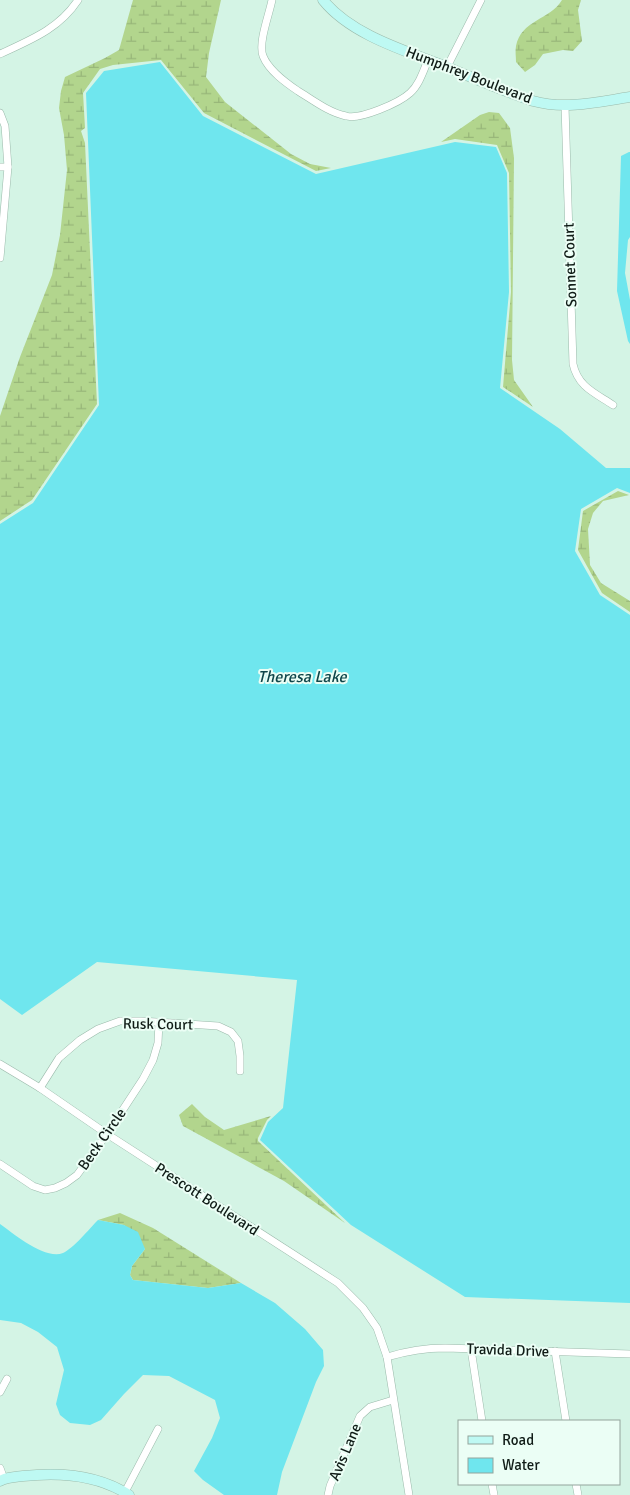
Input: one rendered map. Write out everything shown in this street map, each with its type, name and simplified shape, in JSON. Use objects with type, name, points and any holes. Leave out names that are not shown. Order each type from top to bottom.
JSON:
[{"type":"street","points":[[0,54],[49,30],[72,10],[78,0]]},
{"type":"street","points":[[272,0],[262,46],[267,64],[285,82],[327,109],[347,117],[364,115],[394,103],[409,94],[420,81],[428,60]]},
{"type":"street","name":"Humphrey Boulevard","points":[[323,0],[331,10],[359,31],[533,101],[565,106],[630,97]]},
{"type":"street","points":[[447,68],[481,0]]},
{"type":"street","name":"Sonnet Court","points":[[565,106],[573,364],[577,376],[586,387],[613,405]]},
{"type":"street","points":[[0,113],[4,126],[8,167],[0,258]]},
{"type":"street","points":[[0,167],[8,167]]},
{"type":"street","name":"Rusk Court","points":[[40,1088],[59,1058],[80,1040],[98,1029],[120,1022],[140,1021],[218,1026],[231,1032],[238,1041],[240,1071]]},
{"type":"street","name":"Beck Circle","points":[[0,1164],[33,1186],[45,1190],[66,1183],[77,1175],[143,1079],[153,1060],[158,1042],[159,1022]]},
{"type":"street","name":"Prescott Boulevard","points":[[0,1064],[40,1088],[106,1134],[338,1283],[363,1308],[377,1328],[387,1357],[394,1400]]},
{"type":"street","name":"Travida Drive","points":[[387,1357],[424,1348],[630,1354]]},
{"type":"street","points":[[471,1349],[482,1420]]},
{"type":"street","points":[[555,1351],[566,1420]]},
{"type":"street","points":[[0,1392],[7,1379]]},
{"type":"street","points":[[394,1400],[409,1495]]},
{"type":"street","name":"Avis Lane","points":[[328,1495],[330,1486],[360,1416],[370,1407],[394,1400]]},
{"type":"street","points":[[0,1468],[2,1480],[67,1474],[97,1480],[127,1494],[158,1429]]},
{"type":"green space","points":[[133,0],[221,0],[209,53],[206,77],[225,102],[291,154],[310,164],[331,168],[316,171],[204,113],[161,60],[113,65],[100,69],[83,93],[85,128],[81,131],[85,143],[97,404],[32,500],[0,521],[0,416],[20,357],[52,275],[60,235],[67,170],[64,135],[59,108],[61,91],[65,77],[119,50]]},
{"type":"green space","points":[[562,0],[581,0],[578,10],[582,41],[573,51],[563,50],[543,54],[535,65],[525,72],[516,62],[516,48],[519,37],[530,25],[557,7]]},
{"type":"green space","points":[[489,112],[499,113],[510,128],[514,158],[512,360],[514,380],[533,407],[503,387],[511,292],[509,173],[497,145],[455,139],[441,142],[480,115]]},
{"type":"green space","points":[[618,491],[629,495],[603,501],[593,513],[588,529],[590,565],[601,583],[630,601],[630,612],[602,593],[578,550],[583,511]]},
{"type":"green space","points":[[192,1104],[205,1117],[224,1130],[271,1116],[267,1120],[258,1141],[345,1223],[284,1181],[183,1126],[179,1115]]},
{"type":"green space","points":[[120,1213],[153,1228],[241,1283],[208,1288],[133,1280],[130,1275],[132,1266],[145,1249],[124,1225],[98,1220]]},
{"type":"water","name":"Theresa Lake","points":[[160,62],[203,116],[316,174],[455,142],[496,147],[507,173],[509,292],[500,388],[560,429],[606,468],[630,468],[630,493],[617,488],[581,509],[575,551],[600,595],[630,615],[630,1303],[465,1297],[351,1225],[260,1140],[268,1122],[283,1108],[297,980],[97,962],[22,1015],[0,999],[0,524],[33,503],[99,405],[86,93],[104,71]]},
{"type":"water","points":[[629,152],[630,237],[628,240],[625,273],[630,300],[630,344],[617,291],[621,156]]},
{"type":"water","points":[[98,1220],[124,1225],[138,1232],[145,1249],[132,1266],[130,1275],[133,1280],[208,1288],[241,1283],[275,1303],[305,1329],[323,1350],[324,1366],[316,1382],[282,1472],[277,1495],[224,1495],[194,1471],[212,1438],[220,1418],[215,1400],[169,1376],[143,1375],[101,1420],[90,1425],[70,1423],[60,1415],[56,1404],[64,1370],[57,1347],[38,1332],[21,1323],[0,1320],[0,1224],[39,1250],[56,1254],[63,1253],[72,1247]]}]
